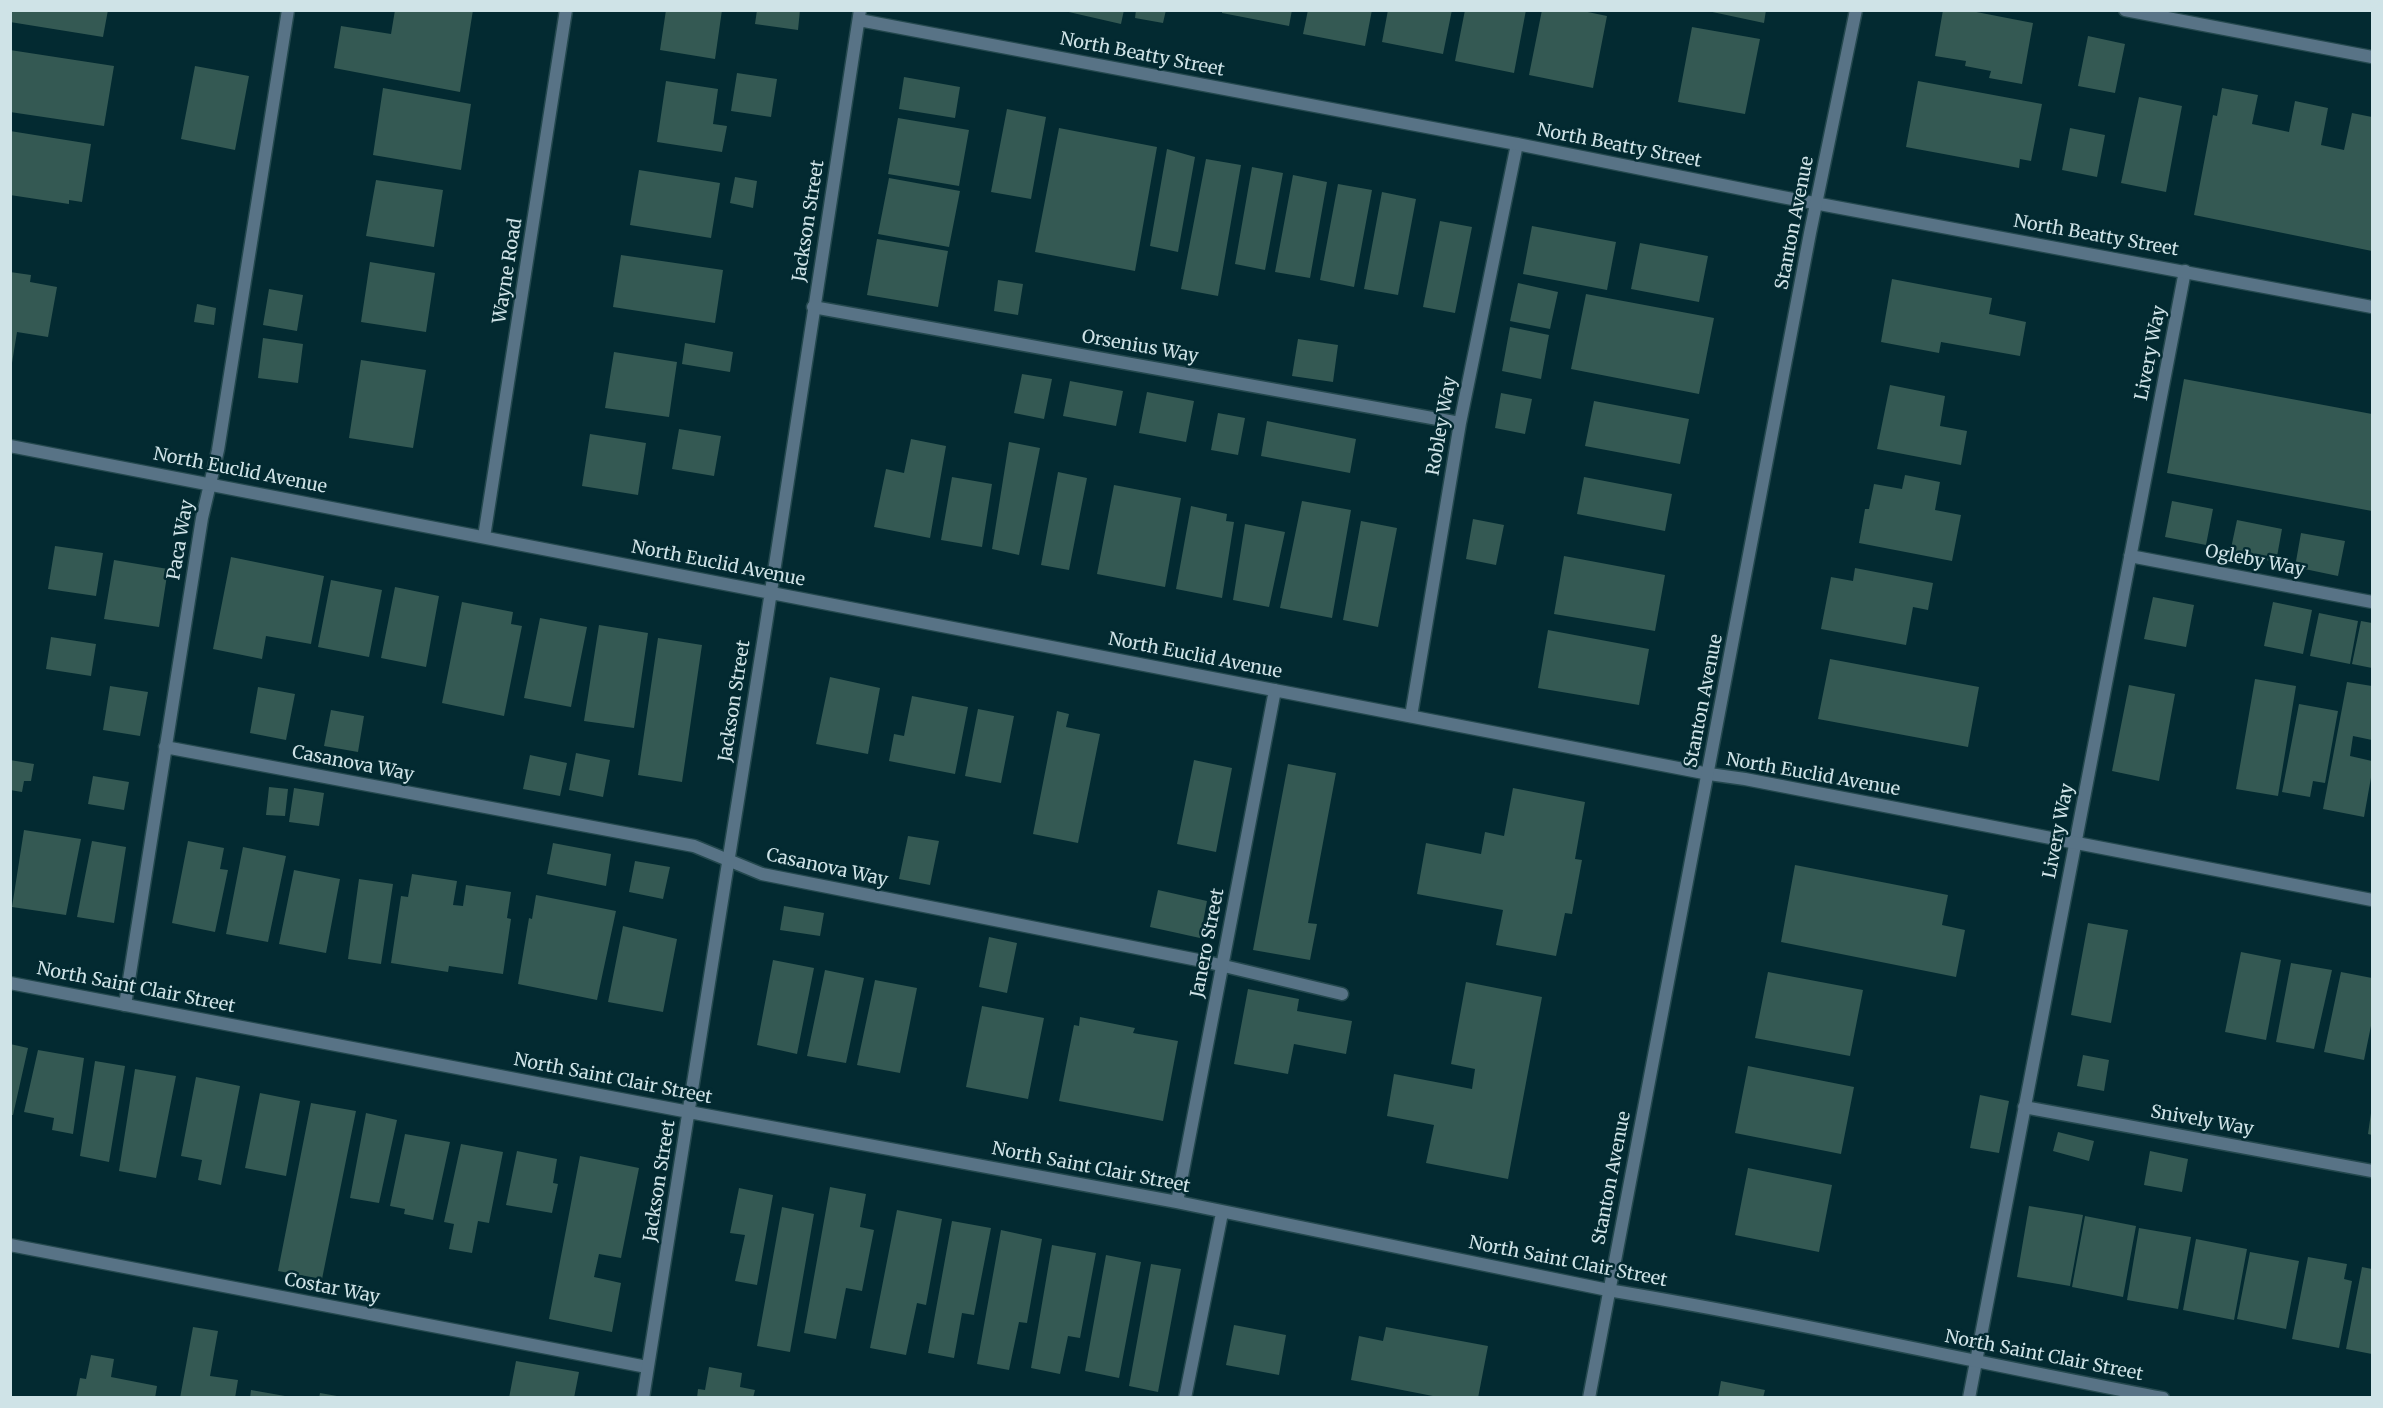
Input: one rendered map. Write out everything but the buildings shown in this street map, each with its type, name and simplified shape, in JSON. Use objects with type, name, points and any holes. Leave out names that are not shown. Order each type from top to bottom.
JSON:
[{"type":"street","name":"Paca Way","points":[[125,1005],[202,518],[218,450],[288,10]]},
{"type":"street","name":"Wayne Road","points":[[484,537],[566,10]]},
{"type":"street","name":"Stanton Avenue","points":[[1589,1398],[1816,203],[1856,10]]},
{"type":"street","points":[[2125,10],[2373,57]]},
{"type":"street","name":"North Beatty Street","points":[[860,15],[1816,203],[2373,307]]},
{"type":"street","name":"Jackson Street","points":[[643,1398],[690,1112],[860,15]]},
{"type":"street","name":"Robley Way","points":[[1411,716],[1460,423],[1517,144]]},
{"type":"street","name":"Livery Way","points":[[1969,1398],[2185,271]]},
{"type":"street","name":"Orsenius Way","points":[[813,307],[1460,423]]},
{"type":"street","name":"North Euclid Avenue","points":[[10,446],[2373,900]]},
{"type":"street","name":"Ogleby Way","points":[[2130,556],[2373,602]]},
{"type":"street","name":"Janero Street","points":[[1177,1202],[1275,690]]},
{"type":"street","name":"Casanova Way","points":[[165,747],[694,846],[762,874],[1222,965],[1342,994]]},
{"type":"street","name":"North Saint Clair Street","points":[[10,983],[1177,1202],[1608,1290],[1685,1303],[2163,1398]]},
{"type":"street","name":"Snively Way","points":[[2024,1107],[2373,1171]]},
{"type":"street","points":[[1185,1398],[1222,1213]]},
{"type":"street","name":"Costar Way","points":[[10,1245],[647,1367]]}]
